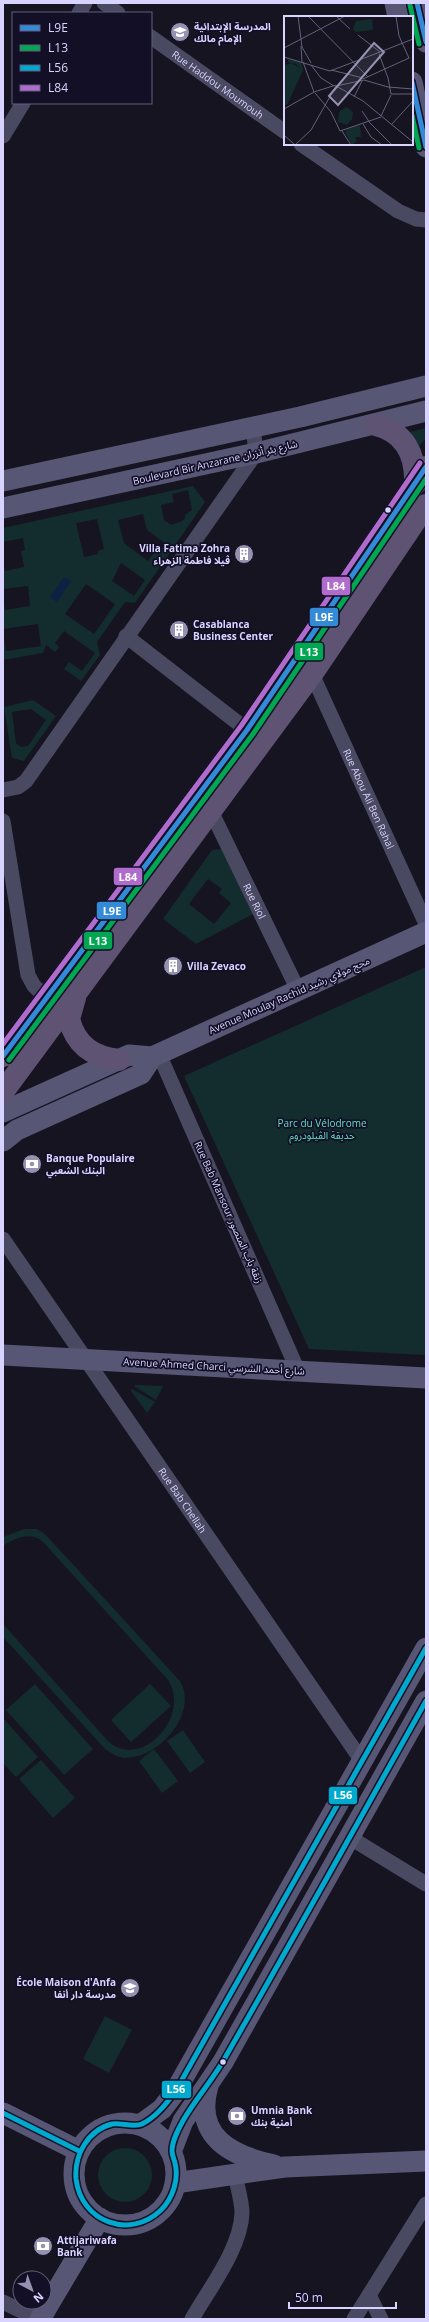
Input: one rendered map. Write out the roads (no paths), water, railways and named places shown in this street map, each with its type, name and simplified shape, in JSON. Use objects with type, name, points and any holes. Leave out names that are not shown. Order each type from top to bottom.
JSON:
[{"type":"main road","points":[[395,3],[398,16]]},
{"type":"main road","points":[[417,3],[426,42]]},
{"type":"main road","points":[[413,87],[426,147]]},
{"type":"main road","points":[[3,481],[426,386]]},
{"type":"main road","name":"Boulevard Bir Anzarane شارع بئر أنزران","points":[[3,508],[256,453],[376,425],[426,411]]},
{"type":"main road","points":[[3,1056],[247,730],[421,476],[404,441],[395,432],[376,425]]},
{"type":"main road","points":[[3,1092],[312,674],[426,505]]},
{"type":"main road","name":"Avenue Moulay Rachid محج مولاي رشيد","points":[[3,1112],[129,1055],[155,1056],[426,932]]},
{"type":"main road","points":[[78,992],[69,1014],[69,1019],[75,1036],[86,1049],[96,1055],[119,1060]]},
{"type":"main road","points":[[3,1141],[17,1130],[141,1074],[155,1056]]},
{"type":"main road","name":"Avenue Ahmed Charci شارع أحمد الشرسي","points":[[3,1355],[426,1378]]},
{"type":"main road","points":[[140,2125],[162,2109],[175,2092],[426,1648]]},
{"type":"main road","points":[[171,2152],[183,2121],[209,2083],[426,1701]]},
{"type":"main road","points":[[209,2083],[205,2100],[205,2118],[215,2137],[231,2151],[255,2160],[285,2167]]},
{"type":"main road","points":[[3,2113],[79,2151]]},
{"type":"main road","points":[[123,2122],[140,2125],[160,2136],[171,2152],[176,2169],[175,2183],[166,2204],[156,2214],[144,2221],[122,2225],[100,2218],[85,2206],[76,2187],[74,2166],[79,2151],[90,2136],[105,2127],[123,2122]]},
{"type":"main road","points":[[175,2183],[285,2167],[426,2161]]},
{"type":"main road","points":[[39,2319],[100,2218]]},
{"type":"street","points":[[80,12],[85,3]]},
{"type":"street","points":[[104,3],[117,12]]},
{"type":"street","name":"Rue Haddou Moumouh","points":[[152,38],[284,131]]},
{"type":"street","points":[[3,136],[22,104]]},
{"type":"street","points":[[302,145],[398,211],[426,220]]},
{"type":"street","points":[[3,790],[18,787],[26,781],[126,636],[256,453],[253,426]]},
{"type":"street","points":[[126,636],[247,730]]},
{"type":"street","name":"Rue Abou Ali Ben Rahal","points":[[312,674],[426,924]]},
{"type":"street","name":"Rue Riol","points":[[211,811],[298,990]]},
{"type":"street","points":[[3,821],[28,975],[34,986],[46,997]]},
{"type":"street","name":"Rue Bab Mansour زنقة باب المنصور","points":[[155,1056],[298,1371]]},
{"type":"street","name":"Rue Bab Chellah","points":[[3,1239],[362,1761]]},
{"type":"street","points":[[349,1837],[426,1884]]},
{"type":"street","points":[[192,2319],[239,2232],[242,2212],[235,2174]]},
{"type":"street","points":[[354,2319],[426,2204]]},
{"type":"street","points":[[369,2294],[380,2319]]},
{"type":"street","points":[[3,2302],[39,2319]]},
{"type":"water","points":[[64,577],[71,581],[57,602],[50,597]]},
{"type":"place","name":"المدرسة الإبتدائية الإمام مالك","points":[[180,32]]},
{"type":"place","name":"Villa Fatima Zohra ڤيلا فاطمة الزهراء","points":[[244,554]]},
{"type":"place","name":"Casablanca Business Center","points":[[179,630]]},
{"type":"place","name":"Villa Zevaco","points":[[173,966]]},
{"type":"place","name":"Banque Populaire البنك الشعبي","points":[[32,1164]]},
{"type":"place","name":"École Maison d'Anfa مدرسة دار أنفا","points":[[130,1988]]},
{"type":"place","name":"Umnia Bank أمنية بنك","points":[[237,2116]]},
{"type":"place","name":"Attijariwafa Bank","points":[[43,2246]]},
{"type":"park label","name":"Parc du Vélodrome حديقة الڤيلودروم","points":[[322,1128]]}]
